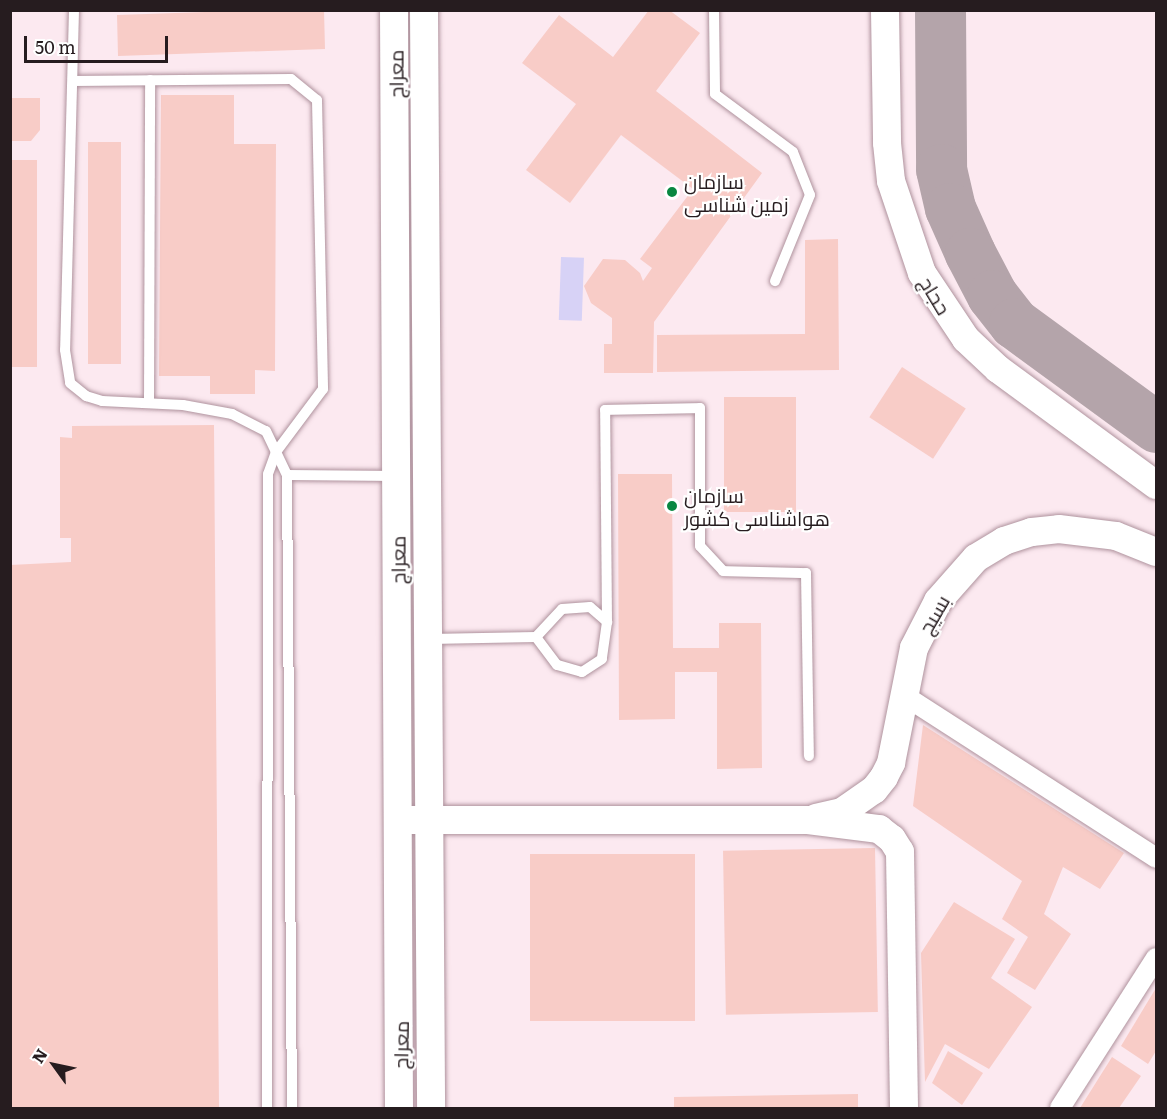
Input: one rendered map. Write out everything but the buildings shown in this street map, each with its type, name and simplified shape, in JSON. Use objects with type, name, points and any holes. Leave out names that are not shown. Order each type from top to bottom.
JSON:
[{"type":"main road","name":"معراج","points":[[394,10],[399,1108]]},
{"type":"main road","name":"معراج","points":[[424,10],[426,639],[431,1108]]},
{"type":"main road","name":"حجاج","points":[[885,10],[887,143],[891,181],[922,273],[966,339],[998,369],[1156,485]]},
{"type":"main road","points":[[396,476],[425,476]]},
{"type":"main road","name":"بسیج","points":[[808,820],[842,812],[874,790],[884,777],[891,764],[914,648],[938,601],[976,558],[1004,541],[1032,532],[1088,530],[1156,552]]},
{"type":"main road","points":[[398,820],[808,820],[879,829],[892,839],[900,852],[904,1108]]},
{"type":"street","points":[[905,696],[1156,858]]},
{"type":"street","points":[[1060,1108],[1156,958]]},
{"type":"lane","points":[[74,10],[65,350],[70,383],[86,396],[102,401],[149,403],[232,414],[266,431],[287,475],[292,1108]]},
{"type":"lane","points":[[714,10],[714,94],[793,152],[810,195],[775,281]]},
{"type":"lane","points":[[72,81],[291,79],[317,100],[323,389],[276,452],[268,474],[267,1108]]},
{"type":"lane","points":[[149,403],[150,80]]},
{"type":"lane","points":[[536,637],[557,665],[582,672],[602,659],[607,622],[605,410],[700,408],[700,546],[723,571],[806,573],[809,756]]},
{"type":"lane","points":[[287,475],[396,476]]},
{"type":"lane","points":[[426,639],[536,637],[562,609],[590,607],[607,622]]},
{"type":"shaded area","points":[[561,257],[584,258],[582,321],[559,320]]},
{"type":"taxiway","points":[[940,10],[941,169],[950,208],[970,253],[992,295],[1014,323],[1156,427]]},
{"type":"place","name":"سازمان زمین شناسی","points":[[672,192]]},
{"type":"place","name":"سازمان هواشناسی کشور","points":[[672,506]]}]
